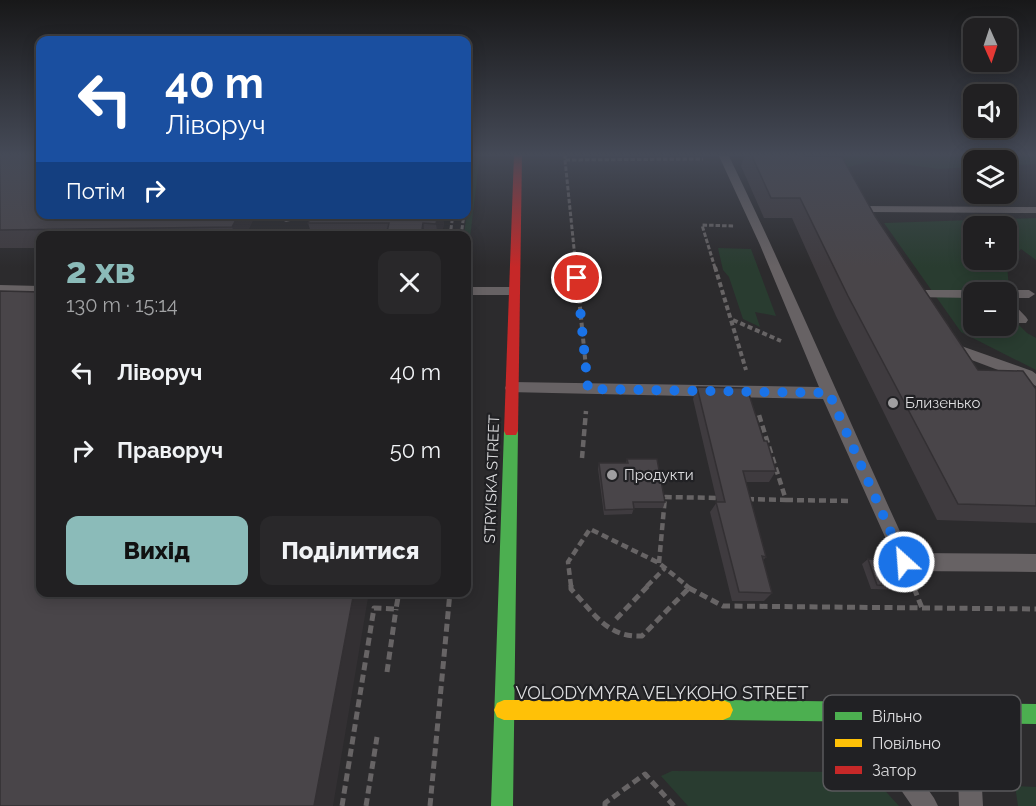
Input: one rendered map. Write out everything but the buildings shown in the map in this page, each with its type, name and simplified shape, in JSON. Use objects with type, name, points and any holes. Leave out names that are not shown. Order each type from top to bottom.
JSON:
[{"type":"main road","name":"STRYISKA STREET","points":[[502,806],[517,192]]},
{"type":"main road","name":"VOLODYMYRA VELYKOHO STREET","points":[[504,710],[823,710]]},
{"type":"main road","name":"VOLODYMYRA VELYKOHO STREET","points":[[1021,714],[1036,714]]},
{"type":"lane","points":[[741,192],[766,244],[904,562],[1036,563]]},
{"type":"lane","points":[[868,228],[862,215],[863,209],[1036,210]]},
{"type":"lane","points":[[0,289],[36,290]]},
{"type":"lane","points":[[924,311],[912,289],[963,293]]},
{"type":"lane","points":[[471,291],[514,291]]},
{"type":"lane","points":[[1017,294],[1029,294]]},
{"type":"lane","points":[[1017,315],[1021,320]]},
{"type":"lane","points":[[941,337],[947,346],[1027,375],[1036,381]]},
{"type":"lane","points":[[512,388],[829,393]]},
{"type":"lane","points":[[916,791],[926,806]]},
{"type":"lane","points":[[970,791],[971,806]]},
{"type":"path","points":[[568,192],[588,389],[582,458]]},
{"type":"path","points":[[732,320],[812,354]]},
{"type":"path","points":[[786,500],[852,501]]},
{"type":"path","points":[[689,588],[642,636],[627,637],[608,629],[571,589],[568,562],[590,529],[660,563],[689,588],[723,606],[1036,609]]},
{"type":"path","points":[[616,619],[664,568]]},
{"type":"path","points":[[387,672],[398,597]]},
{"type":"path","points":[[430,806],[450,597]]},
{"type":"path","points":[[342,806],[374,608],[396,609]]},
{"type":"path","points":[[366,806],[377,737]]},
{"type":"path","points":[[605,806],[605,803],[645,774],[674,806]]},
{"type":"green space","points":[[471,192],[476,192],[471,231],[464,231],[466,219],[471,219]]},
{"type":"green space","points":[[1036,218],[1036,260],[1021,249],[1017,253],[1017,219]]},
{"type":"green space","points":[[963,220],[963,270],[1007,270],[1008,282],[963,282],[963,333],[884,223]]},
{"type":"green space","points":[[718,248],[751,249],[776,316],[755,312],[760,327],[743,319],[729,277],[723,270]]},
{"type":"green space","points":[[1017,323],[1036,338],[1036,370],[969,336],[1017,336]]},
{"type":"green space","points":[[672,771],[823,772],[823,791],[885,791],[899,806],[688,806],[661,776]]},
{"type":"green space","points":[[1021,786],[1036,787],[1036,806],[1018,806],[1016,791],[1021,791]]},
{"type":"traffic: fast","points":[[502,806],[511,431]]},
{"type":"traffic: fast","points":[[723,710],[823,711]]},
{"type":"traffic: fast","points":[[1021,714],[1036,714]]},
{"type":"traffic: slow","points":[[504,710],[723,710]]},
{"type":"traffic: jam","points":[[511,431],[517,192]]},
{"type":"place","name":"Близенько","points":[[893,403]]},
{"type":"place","name":"Продукти","points":[[612,475]]},
{"type":"route","points":[[577,278],[588,389],[829,393],[904,562]]}]
